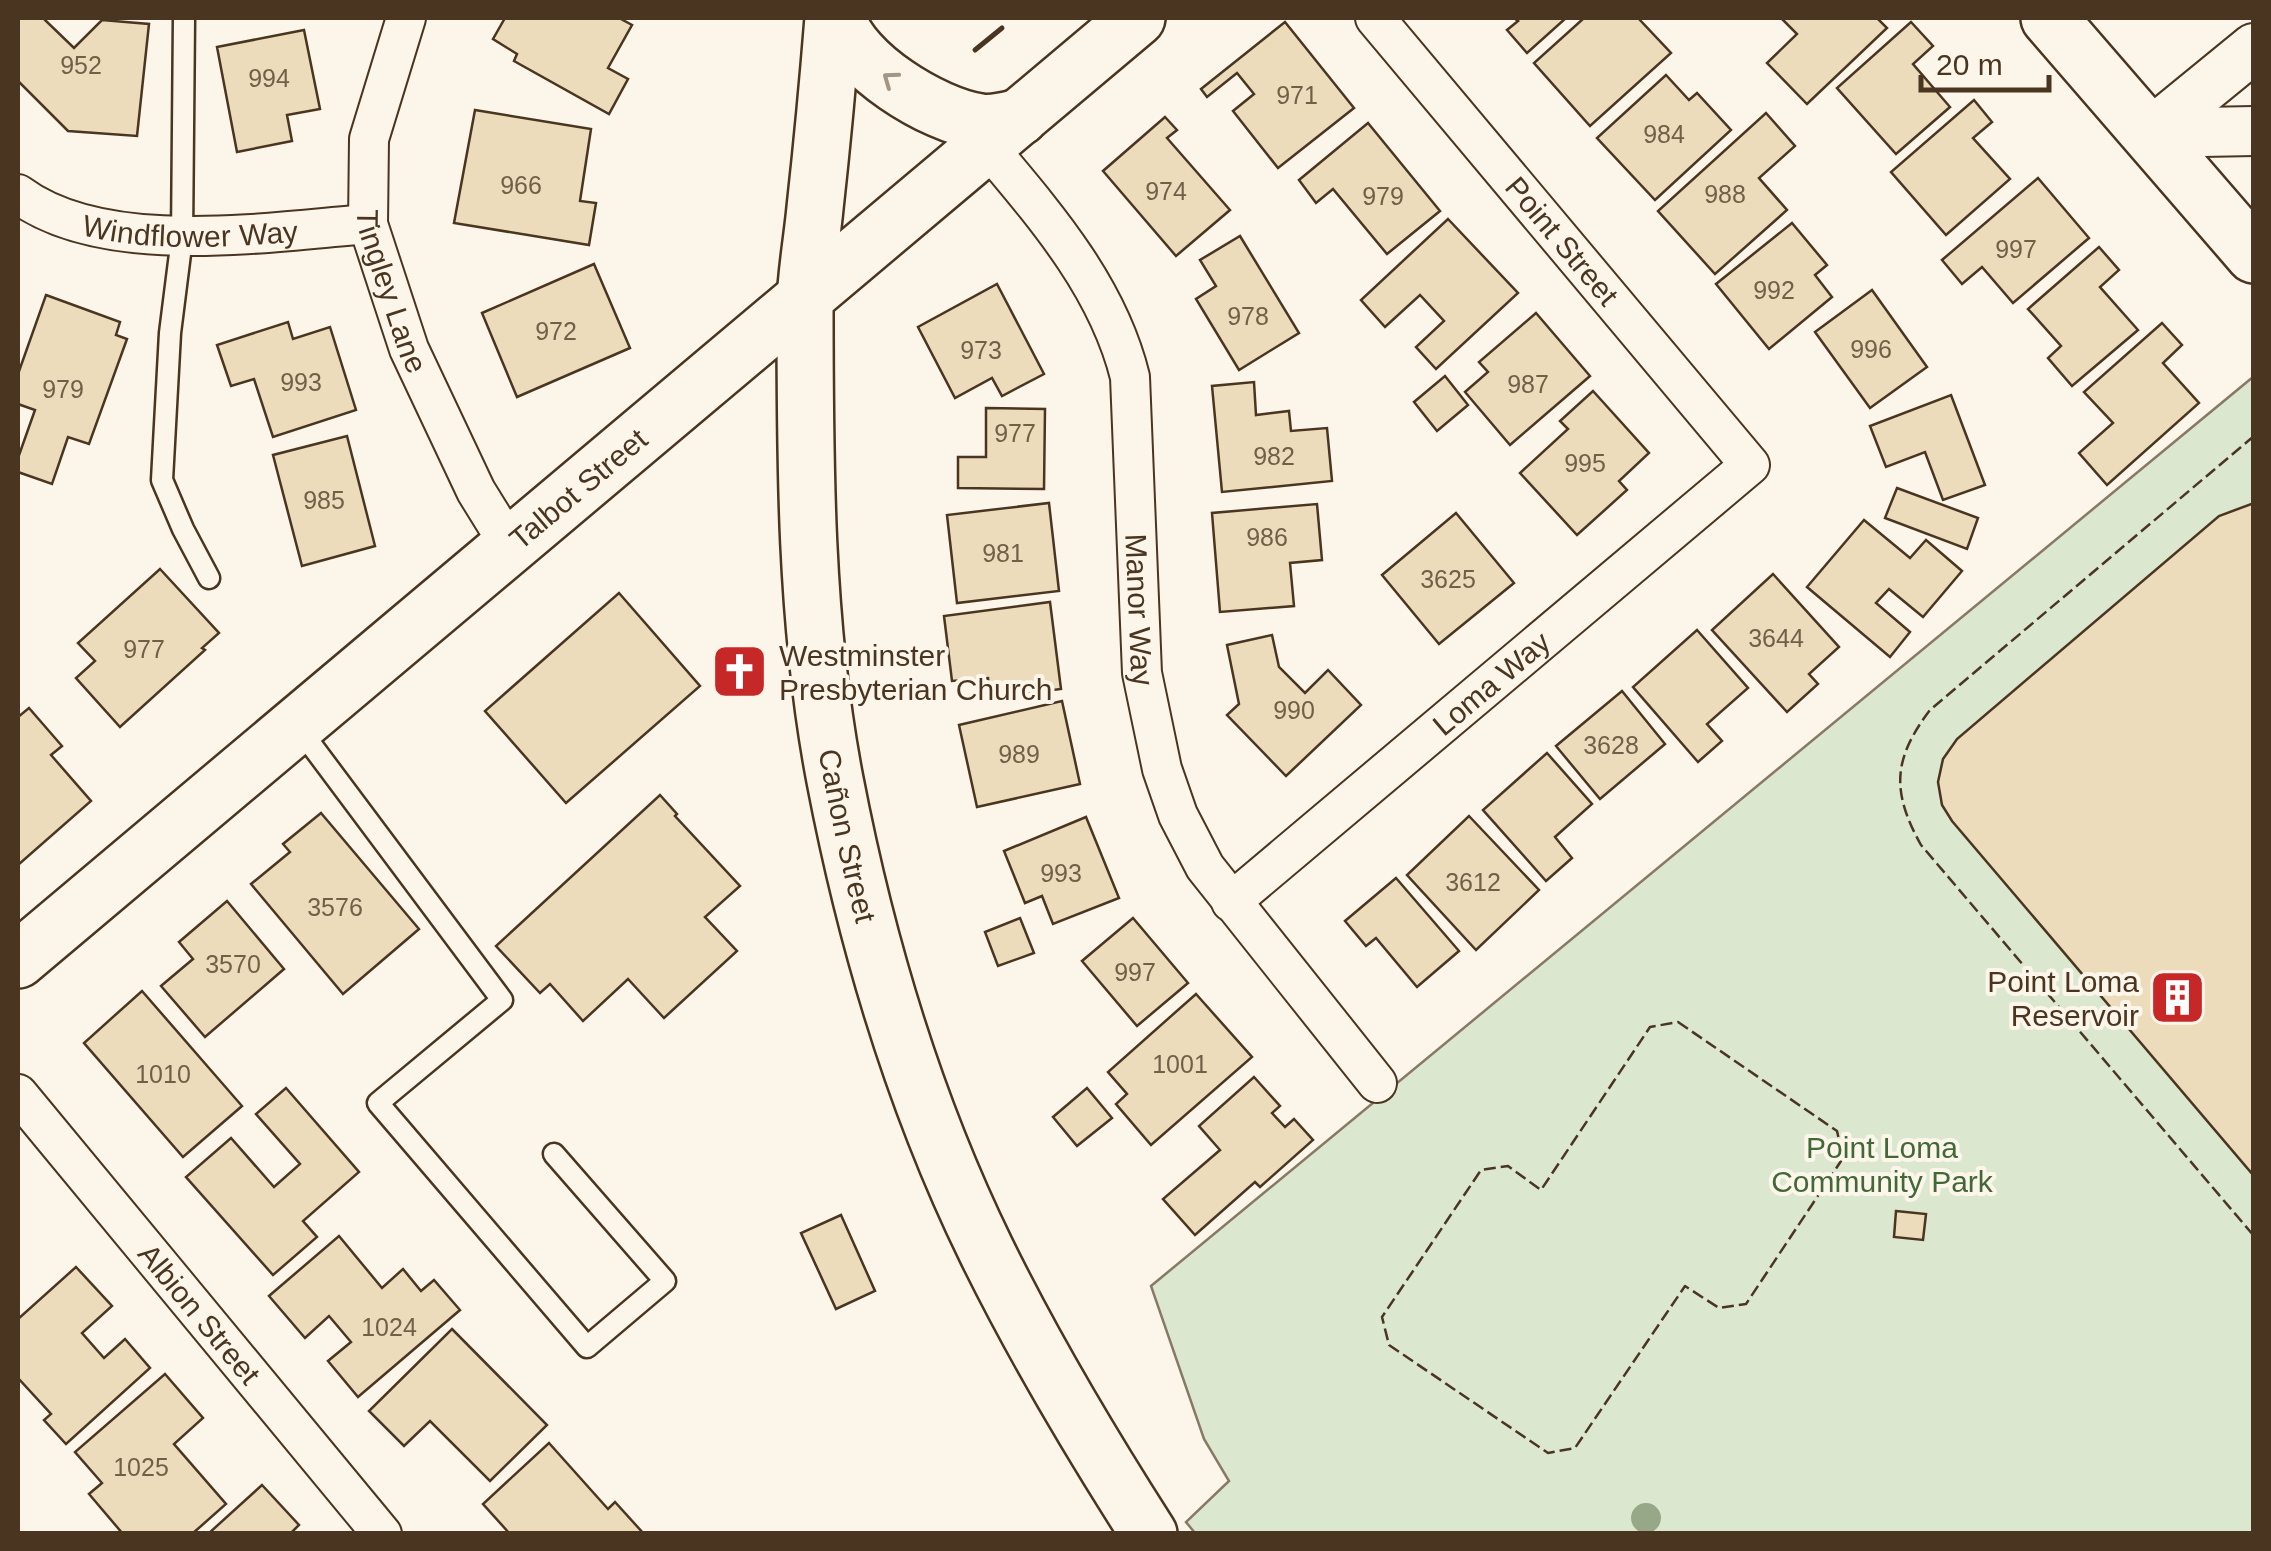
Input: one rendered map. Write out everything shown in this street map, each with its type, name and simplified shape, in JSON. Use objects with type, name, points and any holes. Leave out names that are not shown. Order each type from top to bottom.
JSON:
[{"type":"main road","points":[[835,18],[853,46],[878,71],[921,99],[990,126]]},
{"type":"main road","name":"Cañon Street","points":[[835,18],[805,299],[807,467],[816,636],[835,779],[892,1013],[938,1140],[984,1247],[1042,1358],[1149,1534]]},
{"type":"main road","name":"Talbot Street","points":[[18,960],[805,299],[990,126],[1137,18]]},
{"type":"main road","points":[[2050,18],[2254,255]]},
{"type":"street","name":"Tingley Lane","points":[[406,18],[369,140],[368,224],[409,348],[476,491],[510,546]]},
{"type":"street","name":"Point Street","points":[[1375,18],[1750,464]]},
{"type":"street","points":[[2150,133],[2254,48]]},
{"type":"street","name":"Manor Way","points":[[990,126],[1090,281],[1115,326],[1124,352],[1130,377],[1140,641],[1150,720],[1178,815],[1205,867],[1377,1082]]},
{"type":"street","points":[[2150,133],[2254,131]]},
{"type":"street","name":"Windflower Way","points":[[18,194],[34,206],[99,227],[182,238],[368,224]]},
{"type":"street","name":"Loma Way","points":[[1232,902],[1750,464]]},
{"type":"street","name":"Albion Street","points":[[18,1094],[382,1534]]},
{"type":"lane","points":[[184,18],[182,238],[170,333],[162,480],[210,578]]},
{"type":"lane","points":[[296,726],[502,1000],[378,1104],[587,1347],[665,1281],[554,1154]]},
{"type":"green space","name":"Point Loma Community Park","points":[[2253,377],[2253,1533],[1195,1533],[1186,1522],[1229,1481],[1204,1439],[1151,1286]]},
{"type":"building","points":[[18,18],[43,18],[74,48],[102,20],[149,24],[137,136],[68,131],[18,81]]},
{"type":"building","points":[[505,18],[619,18],[632,25],[608,68],[628,79],[609,114],[514,61],[517,54],[493,39]]},
{"type":"building","points":[[1514,18],[1566,18],[1527,53],[1507,30],[1518,21]]},
{"type":"building","points":[[1584,18],[1638,18],[1671,53],[1590,126],[1534,63]]},
{"type":"building","points":[[1781,18],[1877,18],[1887,28],[1807,104],[1767,63],[1797,34]]},
{"type":"building","points":[[1285,22],[1354,108],[1278,168],[1233,111],[1254,94],[1237,73],[1207,97],[1201,89]]},
{"type":"building","points":[[1911,22],[1933,46],[1913,64],[1950,107],[1896,154],[1837,88]]},
{"type":"building","points":[[304,30],[320,109],[287,115],[292,141],[237,152],[217,47]]},
{"type":"building","points":[[1666,75],[1689,100],[1697,93],[1731,130],[1655,200],[1597,138]]},
{"type":"building","points":[[1974,100],[1992,122],[1973,138],[2010,179],[1946,235],[1891,172]]},
{"type":"building","points":[[475,110],[591,129],[580,201],[596,203],[589,245],[454,223]]},
{"type":"building","points":[[1766,113],[1795,146],[1759,178],[1787,210],[1715,274],[1658,211]]},
{"type":"building","points":[[1165,117],[1177,130],[1167,138],[1230,210],[1176,256],[1103,171]]},
{"type":"building","points":[[1368,123],[1440,211],[1387,254],[1333,189],[1316,203],[1299,180]]},
{"type":"building","points":[[2038,178],[2089,238],[2013,303],[1982,267],[1962,284],[1942,260]]},
{"type":"building","points":[[1448,219],[1518,293],[1436,369],[1416,347],[1444,321],[1420,295],[1385,327],[1361,300]]},
{"type":"building","points":[[1792,223],[1827,265],[1815,275],[1832,297],[1769,349],[1716,284]]},
{"type":"building","points":[[1240,236],[1299,333],[1239,370],[1196,299],[1216,286],[1200,260]]},
{"type":"building","points":[[2099,247],[2119,270],[2100,287],[2138,330],[2072,386],[2048,358],[2061,346],[2028,309]]},
{"type":"building","points":[[594,264],[630,348],[517,397],[482,313]]},
{"type":"building","points":[[997,284],[1044,374],[1002,396],[992,378],[955,398],[918,327]]},
{"type":"building","points":[[1872,290],[1927,367],[1870,408],[1815,332]]},
{"type":"building","points":[[46,295],[120,322],[116,335],[127,339],[89,444],[68,437],[52,484],[18,472],[18,458],[35,410],[18,404],[18,374]]},
{"type":"building","points":[[1536,313],[1590,376],[1510,445],[1465,392],[1488,372],[1479,362]]},
{"type":"building","points":[[288,322],[293,339],[330,327],[356,410],[273,437],[254,379],[231,386],[217,345]]},
{"type":"building","points":[[2162,323],[2182,345],[2163,363],[2199,403],[2107,485],[2079,453],[2113,423],[2084,392]]},
{"type":"building","points":[[1445,376],[1468,405],[1437,431],[1414,402]]},
{"type":"building","points":[[1254,382],[1256,415],[1289,411],[1291,431],[1327,428],[1332,481],[1222,492],[1212,386]]},
{"type":"building","points":[[1593,391],[1649,453],[1619,481],[1627,490],[1577,535],[1520,473],[1568,429],[1560,421]]},
{"type":"building","points":[[1951,395],[1985,485],[1943,500],[1925,452],[1886,467],[1870,426]]},
{"type":"building","points":[[986,408],[1045,409],[1044,489],[958,488],[958,457],[986,457]]},
{"type":"building","points":[[347,436],[375,546],[302,566],[273,455]]},
{"type":"building","points":[[1897,488],[1978,518],[1967,549],[1885,518]]},
{"type":"building","points":[[1049,503],[1059,591],[957,603],[947,515]]},
{"type":"building","name":"Point Loma Reservoir","points":[[2254,503],[2254,1176],[1952,821],[1942,805],[1938,782],[1943,759],[1957,739],[2219,516]]},
{"type":"building","points":[[1317,504],[1322,560],[1290,563],[1294,606],[1220,612],[1212,513]]},
{"type":"building","points":[[1456,513],[1514,583],[1439,644],[1382,575]]},
{"type":"building","points":[[1864,520],[1910,558],[1926,540],[1962,571],[1923,617],[1889,589],[1876,603],[1910,632],[1890,657],[1807,587]]},
{"type":"building","points":[[160,569],[219,633],[120,727],[76,678],[95,661],[78,643]]},
{"type":"building","points":[[1773,574],[1839,647],[1809,674],[1818,684],[1787,712],[1712,630]]},
{"type":"building","points":[[619,593],[700,686],[566,803],[485,711]]},
{"type":"building","points":[[1050,602],[1061,689],[990,698],[988,678],[952,681],[944,616]]},
{"type":"building","points":[[1697,630],[1748,688],[1707,724],[1722,741],[1698,762],[1633,687]]},
{"type":"building","points":[[1272,635],[1279,667],[1305,693],[1328,670],[1361,705],[1286,776],[1227,715],[1239,704],[1227,645]]},
{"type":"building","points":[[1622,691],[1665,744],[1600,799],[1556,746]]},
{"type":"building","points":[[1062,701],[1080,784],[977,807],[959,725]]},
{"type":"building","points":[[29,708],[62,746],[51,755],[91,801],[18,865],[18,717]]},
{"type":"building","points":[[1547,753],[1592,804],[1555,837],[1572,858],[1546,881],[1483,810]]},
{"type":"building","points":[[660,795],[740,886],[705,917],[737,951],[664,1018],[628,979],[583,1021],[550,984],[540,993],[496,946]]},
{"type":"building","points":[[321,813],[419,929],[343,994],[251,884],[290,852],[283,844]]},
{"type":"building","points":[[1469,816],[1539,890],[1476,950],[1407,875]]},
{"type":"building","points":[[1086,817],[1119,898],[1053,924],[1042,896],[1025,903],[1004,851]]},
{"type":"building","points":[[1396,878],[1459,951],[1417,987],[1376,938],[1366,946],[1345,921]]},
{"type":"building","points":[[227,901],[284,969],[205,1037],[161,986],[193,959],[179,942]]},
{"type":"building","points":[[1020,918],[1034,953],[998,966],[985,932]]},
{"type":"building","points":[[1133,918],[1188,983],[1137,1026],[1082,961]]},
{"type":"building","points":[[142,991],[242,1106],[183,1157],[84,1043]]},
{"type":"building","points":[[1196,994],[1252,1057],[1151,1145],[1116,1104],[1127,1094],[1108,1072]]},
{"type":"building","points":[[1254,1077],[1280,1106],[1272,1113],[1285,1127],[1294,1119],[1313,1140],[1260,1187],[1255,1182],[1195,1235],[1163,1199],[1220,1150],[1199,1126]]},
{"type":"building","points":[[286,1088],[359,1172],[303,1221],[317,1237],[273,1275],[186,1177],[231,1138],[274,1187],[300,1164],[256,1114]]},
{"type":"building","points":[[1087,1088],[1112,1118],[1077,1146],[1053,1117]]},
{"type":"building","points":[[1896,1211],[1926,1214],[1923,1240],[1894,1237]]},
{"type":"building","points":[[841,1215],[875,1291],[836,1309],[801,1233]]},
{"type":"building","points":[[339,1236],[382,1288],[403,1269],[421,1291],[434,1280],[460,1310],[358,1397],[328,1361],[351,1342],[329,1316],[305,1338],[269,1296]]},
{"type":"building","points":[[76,1267],[112,1306],[82,1333],[104,1358],[125,1339],[150,1368],[66,1444],[44,1420],[51,1414],[18,1378],[18,1319]]},
{"type":"building","points":[[452,1329],[547,1425],[490,1481],[430,1421],[404,1446],[369,1411]]},
{"type":"building","points":[[165,1374],[203,1418],[174,1444],[226,1504],[192,1534],[123,1534],[89,1494],[102,1483],[75,1452]]},
{"type":"building","points":[[549,1443],[608,1509],[615,1502],[644,1534],[510,1534],[483,1504]]},
{"type":"building","points":[[262,1485],[299,1525],[290,1534],[208,1534]]},
{"type":"fence","points":[[2254,436],[1930,710],[1909,744],[1900,776],[1905,808],[1921,845],[2254,1236]]},
{"type":"fence","points":[[1678,1022],[1837,1131],[1843,1158],[1746,1304],[1719,1308],[1685,1286],[1575,1448],[1548,1453],[1389,1345],[1382,1317],[1481,1170],[1508,1166],[1541,1190],[1650,1027],[1678,1022]]},
{"type":"wall","points":[[975,50],[1002,28]]},
{"type":"place","name":"Westminster Presbyterian Church","points":[[740,672]]},
{"type":"place","name":"Point Loma Reservoir","points":[[2178,998]]}]
